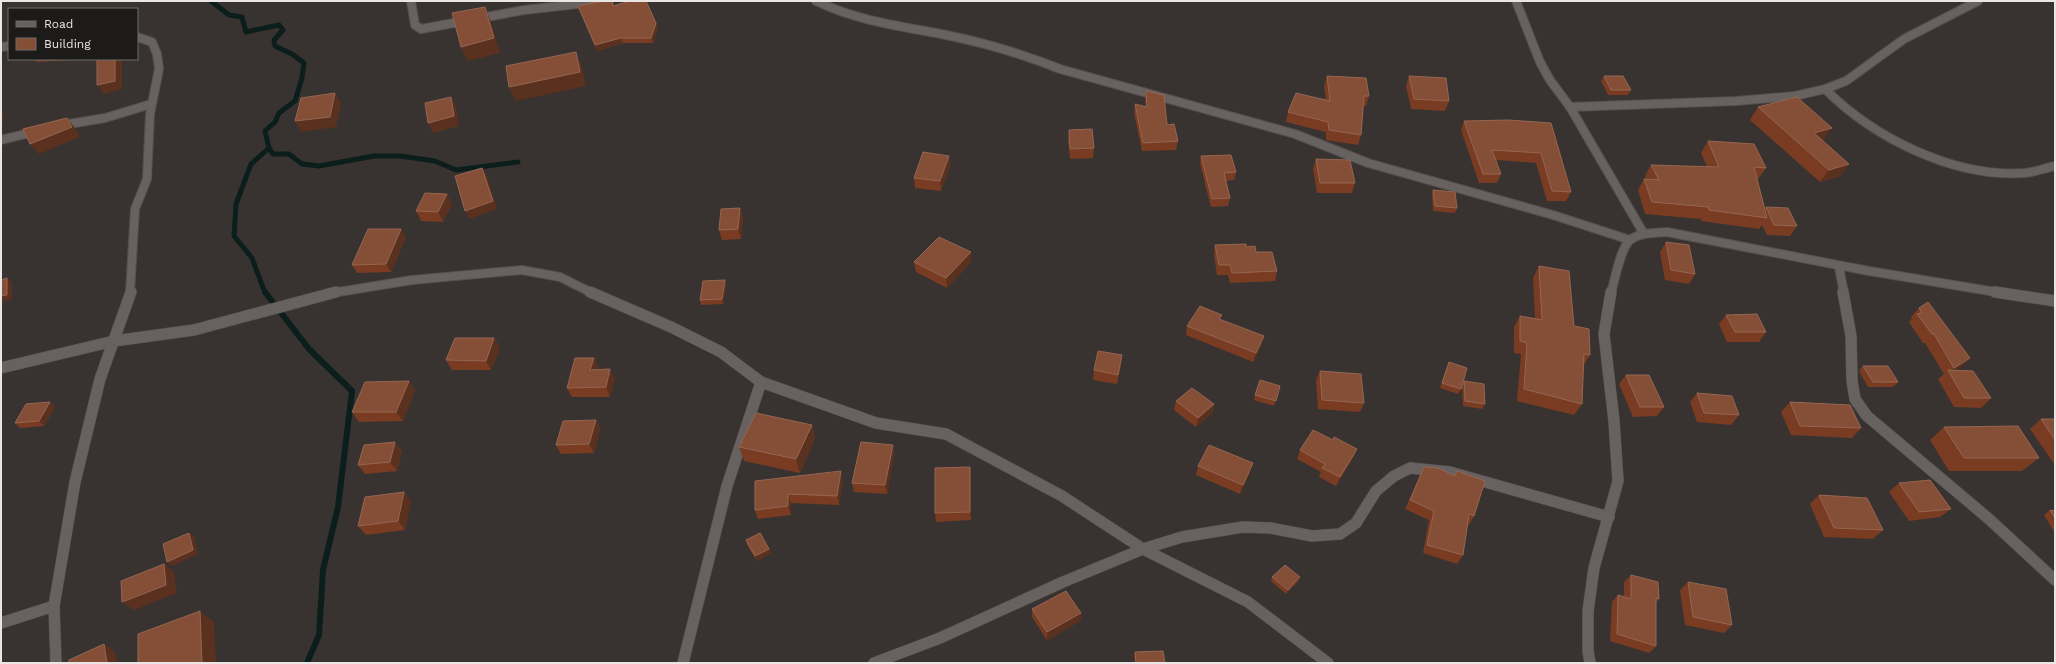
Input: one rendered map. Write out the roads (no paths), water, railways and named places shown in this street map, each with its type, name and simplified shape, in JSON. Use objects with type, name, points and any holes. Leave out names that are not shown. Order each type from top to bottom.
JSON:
[{"type":"street","points":[[411,1],[415,25],[421,29],[524,10],[604,1]]},
{"type":"street","points":[[816,1],[830,8],[891,26],[946,35],[1025,56],[1060,69],[1295,134],[1368,163],[1553,215],[1630,240]]},
{"type":"street","points":[[1516,1],[1540,62],[1550,80],[1570,107],[1644,234]]},
{"type":"street","points":[[1570,107],[1736,101],[1795,96],[1825,89],[1846,81],[1904,39],[1978,1]]},
{"type":"street","points":[[56,663],[54,606],[82,448],[100,379],[131,291],[135,209],[147,179],[151,104],[159,69],[157,54],[152,42],[138,37]]},
{"type":"street","points":[[1825,89],[1863,122],[1889,138],[1920,152],[1970,167],[1996,172],[2025,173],[2055,166]]},
{"type":"street","points":[[1,140],[75,122],[106,118],[151,104]]},
{"type":"street","points":[[1590,663],[1588,651],[1588,611],[1594,568],[1618,481],[1614,421],[1604,334],[1612,287],[1622,254],[1630,240],[1644,234],[1667,232],[1684,234],[1839,267],[1951,286],[2055,301]]},
{"type":"street","points":[[1839,267],[1851,336],[1852,381],[1855,399],[1867,416],[1989,519],[2055,580]]},
{"type":"street","points":[[1,368],[114,341],[194,330],[336,292],[412,280],[522,270],[560,277],[606,300],[671,327],[722,352],[761,382],[876,424],[946,434],[1062,496],[1143,549],[1248,602],[1328,663]]},
{"type":"street","points":[[683,663],[723,494],[761,382]]},
{"type":"street","points":[[874,663],[940,638],[1063,582],[1143,549],[1182,537],[1243,527],[1270,528],[1312,536],[1340,534],[1356,523],[1376,491],[1394,476],[1410,468],[1424,468],[1450,472],[1609,517]]},
{"type":"street","points":[[1,623],[54,606]]},
{"type":"waterway","points":[[211,1],[229,15],[242,17],[246,32],[279,25],[283,30],[274,40],[275,46],[292,54],[304,63],[302,78],[295,101],[279,113],[275,122],[265,131],[269,148]]},
{"type":"waterway","points":[[265,293],[252,258],[234,236],[236,204],[251,164],[269,148]]},
{"type":"waterway","points":[[269,148],[273,154],[289,154],[302,164],[319,166],[374,156],[400,156],[435,161],[456,170],[518,162]]},
{"type":"waterway","points":[[265,292],[309,349],[352,391],[338,507],[323,570],[319,635],[307,663]]}]
